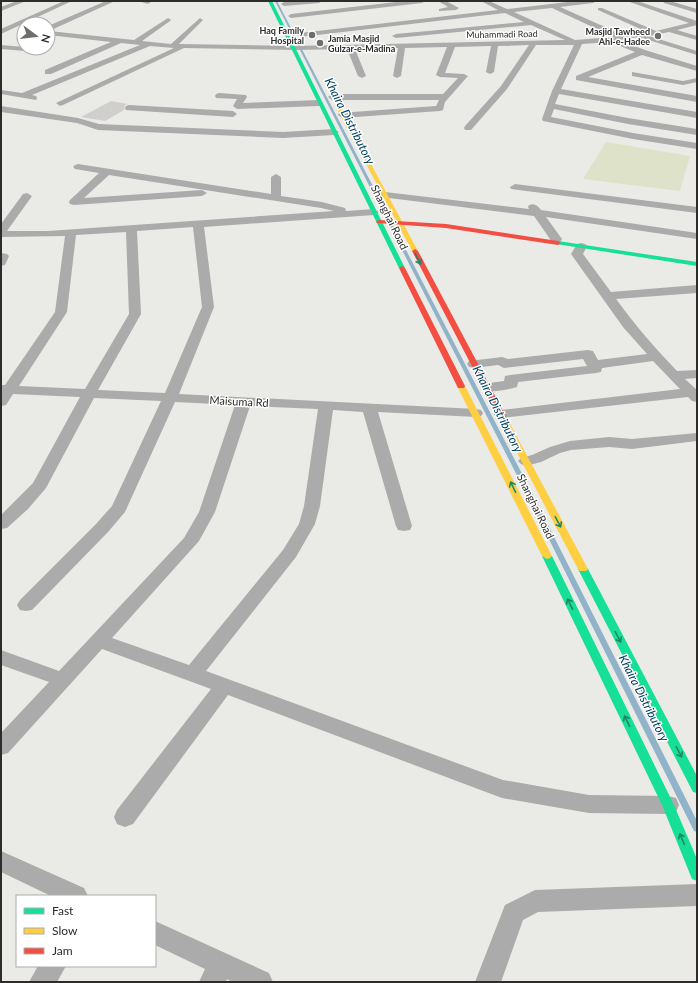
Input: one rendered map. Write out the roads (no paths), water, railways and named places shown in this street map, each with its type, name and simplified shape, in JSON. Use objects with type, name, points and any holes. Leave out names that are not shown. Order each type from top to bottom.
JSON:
[{"type":"main road","name":"Shanghai Road","points":[[270,1],[301,49],[319,103],[379,219],[420,306],[476,413],[662,784],[668,805],[697,875]]},
{"type":"main road","name":"Shanghai Road","points":[[284,2],[300,34],[301,49]]},
{"type":"main road","name":"Shanghai Road","points":[[330,93],[385,195],[396,222],[526,461],[692,783]]},
{"type":"main road","points":[[379,219],[459,228],[697,264]]},
{"type":"street","points":[[1,9],[23,1]]},
{"type":"street","points":[[1,32],[8,25],[20,23],[69,1]]},
{"type":"street","points":[[56,26],[112,1]]},
{"type":"street","points":[[284,2],[319,1]]},
{"type":"street","points":[[291,16],[422,1]]},
{"type":"street","points":[[433,11],[456,8],[441,1]]},
{"type":"street","points":[[484,1],[577,42],[546,119],[696,148]]},
{"type":"street","points":[[300,34],[593,1]]},
{"type":"street","points":[[663,1],[697,11]]},
{"type":"street","points":[[679,6],[697,2]]},
{"type":"street","points":[[628,3],[640,4],[697,23]]},
{"type":"street","points":[[551,6],[623,38]]},
{"type":"street","points":[[614,7],[596,10],[654,33]]},
{"type":"street","points":[[656,18],[683,26]]},
{"type":"street","points":[[135,43],[168,20]]},
{"type":"street","points":[[173,46],[200,20]]},
{"type":"street","points":[[380,38],[532,23]]},
{"type":"street","name":"Muhammadi Road","points":[[56,34],[173,46],[301,49],[577,42],[623,38],[654,33],[697,23]]},
{"type":"street","points":[[8,25],[16,28]]},
{"type":"street","points":[[668,30],[697,38]]},
{"type":"street","points":[[640,35],[697,53]]},
{"type":"street","points":[[56,42],[76,36]]},
{"type":"street","points":[[610,39],[642,52],[697,69]]},
{"type":"street","points":[[48,72],[120,41]]},
{"type":"street","points":[[23,96],[54,82],[150,44]]},
{"type":"street","points":[[490,72],[495,44]]},
{"type":"street","points":[[468,128],[508,82],[522,64],[534,44]]},
{"type":"street","points":[[342,115],[440,108],[441,102],[464,76],[440,76],[452,45]]},
{"type":"street","points":[[60,103],[184,46]]},
{"type":"street","points":[[397,76],[402,46]]},
{"type":"street","points":[[1,47],[16,48]]},
{"type":"street","points":[[350,47],[362,76]]},
{"type":"street","points":[[558,88],[642,52]]},
{"type":"street","points":[[635,74],[683,83],[697,80]]},
{"type":"street","points":[[579,78],[697,99]]},
{"type":"street","points":[[558,88],[697,114]]},
{"type":"street","points":[[229,120],[249,89]]},
{"type":"street","points":[[1,92],[37,99],[14,110]]},
{"type":"street","points":[[330,93],[446,97]]},
{"type":"street","points":[[219,96],[244,97]]},
{"type":"street","points":[[1,109],[78,121],[98,128],[229,120],[319,103]]},
{"type":"street","points":[[550,106],[697,132]]},
{"type":"street","points":[[129,108],[229,120],[283,135],[334,132]]},
{"type":"street","points":[[78,167],[322,205],[352,214],[379,219]]},
{"type":"street","points":[[107,171],[74,202],[231,191]]},
{"type":"street","points":[[276,177],[276,198]]},
{"type":"street","points":[[555,242],[556,238],[538,213],[512,183],[697,210]]},
{"type":"street","points":[[385,195],[538,213],[697,236]]},
{"type":"street","points":[[1,233],[27,196]]},
{"type":"street","points":[[1,211],[15,212]]},
{"type":"street","points":[[1,233],[71,232],[352,214]]},
{"type":"street","points":[[26,605],[102,528],[119,508],[170,398],[208,307],[198,224]]},
{"type":"street","points":[[1,524],[22,505],[40,485],[135,314],[130,228]]},
{"type":"street","points":[[1,402],[5,389],[61,312],[71,232]]},
{"type":"street","points":[[581,246],[576,254],[628,324],[652,353],[694,395]]},
{"type":"street","points":[[608,296],[697,289]]},
{"type":"street","points":[[591,361],[652,353]]},
{"type":"street","points":[[504,364],[588,354],[596,369],[510,378]]},
{"type":"street","points":[[474,364],[502,361],[504,364],[512,384],[487,387]]},
{"type":"street","points":[[673,375],[697,374]]},
{"type":"street","name":"Maisuma Rd","points":[[5,389],[476,413]]},
{"type":"street","points":[[501,414],[694,395]]},
{"type":"street","points":[[1,747],[191,541],[207,512],[244,402]]},
{"type":"street","points":[[194,674],[290,553],[307,524],[312,506],[326,406]]},
{"type":"street","points":[[369,408],[404,526]]},
{"type":"street","points":[[526,461],[536,459],[555,450],[570,446],[609,442],[632,444],[697,438]]},
{"type":"street","points":[[99,641],[225,685],[502,788],[538,796],[589,804],[668,805]]},
{"type":"street","points":[[1,657],[63,680]]},
{"type":"street","points":[[125,817],[225,685]]},
{"type":"street","points":[[1,861],[74,895]]},
{"type":"street","points":[[488,982],[514,913],[535,901],[697,895]]},
{"type":"street","points":[[156,934],[217,973],[260,982]]},
{"type":"street","points":[[42,982],[51,967]]},
{"type":"waterway","name":"Khaira Distributory","points":[[276,1],[531,497],[697,829]]},
{"type":"place","name":"Haq Family Hospital","points":[[312,35]]},
{"type":"place","name":"Masjid Tawheed Ahl-e-Hadee","points":[[658,36]]},
{"type":"place","name":"Jamia Masjid Gulzar-e-Madina","points":[[320,43]]}]
